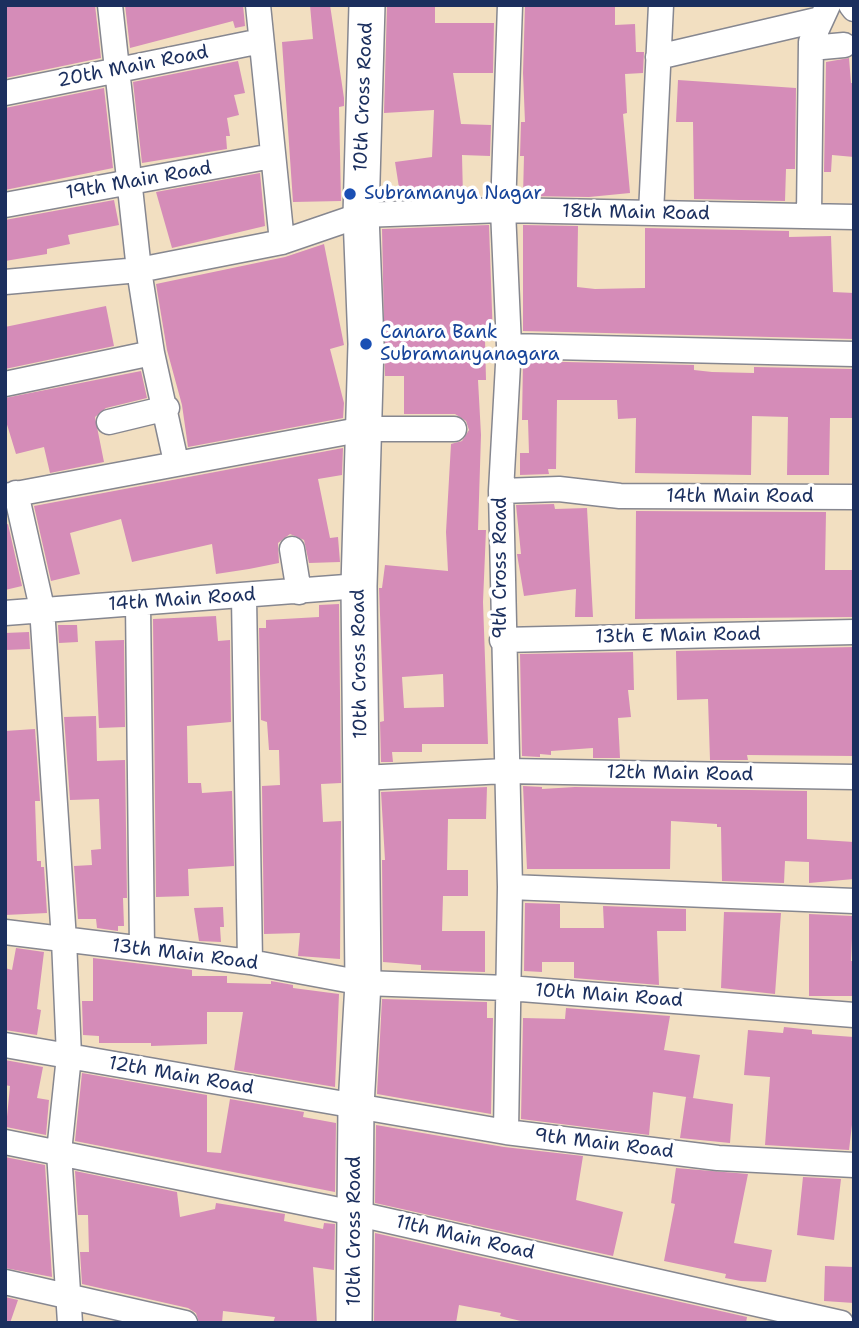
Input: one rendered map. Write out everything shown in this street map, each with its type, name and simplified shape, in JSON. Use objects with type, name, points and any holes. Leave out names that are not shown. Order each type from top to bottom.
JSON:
[{"type":"street","points":[[110,5],[139,270],[152,353],[167,408],[176,461]]},
{"type":"street","points":[[258,5],[282,242]]},
{"type":"street","name":"10th Cross Road","points":[[354,1323],[356,1106],[363,983],[359,586],[366,344],[361,215],[367,5]]},
{"type":"street","name":"9th Cross Road","points":[[506,1132],[510,887],[502,640],[501,491],[509,346],[503,210],[510,5]]},
{"type":"street","points":[[651,213],[661,5]]},
{"type":"street","points":[[658,57],[825,12]]},
{"type":"street","points":[[809,216],[811,48],[825,12]]},
{"type":"street","name":"20th Main Road","points":[[5,93],[261,41]]},
{"type":"street","points":[[811,48],[844,45]]},
{"type":"street","name":"19th Main Road","points":[[5,205],[272,156]]},
{"type":"street","name":"18th Main Road","points":[[5,282],[139,270],[282,242],[361,215],[503,210],[854,217]]},
{"type":"street","points":[[509,346],[854,355]]},
{"type":"street","points":[[5,384],[152,353]]},
{"type":"street","points":[[109,422],[167,408]]},
{"type":"street","points":[[70,1323],[59,1152],[69,1056],[42,608],[11,494],[176,461],[364,429],[454,429]]},
{"type":"street","name":"14th Main Road","points":[[501,491],[559,489],[620,496],[854,497]]},
{"type":"street","points":[[292,549],[299,592]]},
{"type":"street","name":"14th Main Road","points":[[5,613],[42,608],[244,597],[359,586]]},
{"type":"street","points":[[244,597],[250,962]]},
{"type":"street","points":[[138,603],[142,949]]},
{"type":"street","name":"13th E Main Road","points":[[502,640],[854,632]]},
{"type":"street","name":"12th Main Road","points":[[361,778],[506,771],[854,777]]},
{"type":"street","points":[[510,887],[854,901]]},
{"type":"street","name":"13th Main Road","points":[[5,932],[250,962],[363,983]]},
{"type":"street","name":"10th Main Road","points":[[363,983],[508,989],[854,1015]]},
{"type":"street","name":"12th Main Road","points":[[5,1045],[356,1106]]},
{"type":"street","name":"9th Main Road","points":[[356,1106],[506,1132],[718,1158],[854,1165]]},
{"type":"street","name":"11th Main Road","points":[[5,1142],[354,1213],[841,1323]]},
{"type":"street","points":[[5,1282],[185,1323]]},
{"type":"building","points":[[5,5],[95,5],[101,58],[5,78]]},
{"type":"building","points":[[125,5],[243,5],[245,26],[235,28],[233,21],[130,48]]},
{"type":"building","points":[[310,5],[330,5],[344,98],[344,106],[339,107],[341,201],[293,202],[282,42],[313,39]]},
{"type":"building","points":[[387,5],[435,5],[435,23],[494,23],[493,73],[453,73],[461,124],[491,125],[490,156],[462,155],[463,197],[435,198],[435,189],[400,194],[395,162],[432,157],[434,110],[384,113]]},
{"type":"building","points":[[525,5],[615,7],[615,25],[635,24],[636,52],[644,52],[643,73],[625,74],[627,113],[623,114],[630,193],[589,197],[523,196],[524,156],[520,156],[521,122],[525,122]]},
{"type":"building","points":[[849,58],[851,83],[854,83],[854,157],[832,155],[831,172],[824,172],[826,62]]},
{"type":"building","points":[[238,61],[245,93],[234,95],[239,115],[227,118],[230,136],[226,136],[227,149],[142,163],[133,82]]},
{"type":"building","points":[[678,80],[796,88],[795,169],[786,169],[785,201],[694,199],[693,122],[676,122]]},
{"type":"building","points":[[104,88],[113,168],[5,190],[5,108]]},
{"type":"building","points":[[260,173],[265,226],[172,248],[156,192]]},
{"type":"building","points":[[114,200],[119,225],[68,235],[70,244],[47,249],[47,254],[5,261],[5,220]]},
{"type":"building","points":[[489,225],[493,339],[485,339],[486,380],[478,380],[481,435],[478,530],[486,530],[483,602],[488,744],[422,744],[422,752],[392,752],[393,762],[381,762],[380,722],[384,721],[379,588],[382,588],[385,565],[448,571],[446,532],[451,444],[462,441],[469,430],[466,421],[455,414],[404,414],[404,376],[385,376],[382,229]],"holes":[[[443,674],[444,707],[404,708],[402,677]]]},
{"type":"building","points":[[523,225],[578,226],[577,287],[595,289],[645,288],[645,228],[789,231],[789,237],[831,236],[833,292],[854,293],[854,339],[523,331]]},
{"type":"building","points":[[324,244],[344,345],[330,349],[344,403],[343,418],[188,447],[182,405],[167,350],[156,284],[285,257]]},
{"type":"building","points":[[106,306],[114,346],[5,369],[5,327]]},
{"type":"building","points":[[523,361],[694,365],[694,370],[712,372],[754,373],[754,367],[854,369],[854,418],[830,418],[829,475],[787,475],[788,417],[752,416],[751,475],[635,473],[636,418],[618,419],[617,400],[557,400],[556,469],[548,469],[549,474],[520,475],[520,453],[529,453],[528,420],[522,420]]},
{"type":"building","points":[[141,371],[147,398],[106,408],[95,417],[104,462],[50,473],[44,447],[16,454],[5,418],[5,398]]},
{"type":"building","points":[[343,448],[342,475],[318,479],[330,538],[338,537],[340,562],[309,563],[304,540],[290,534],[278,543],[279,563],[249,569],[216,574],[212,544],[132,562],[121,519],[70,533],[80,574],[51,581],[34,506]]},
{"type":"building","points":[[554,504],[555,509],[587,508],[593,617],[575,617],[576,589],[524,596],[517,554],[521,554],[516,505]]},
{"type":"building","points":[[636,511],[826,512],[825,570],[854,570],[854,617],[635,619]]},
{"type":"building","points":[[8,524],[22,586],[5,590],[5,525]]},
{"type":"building","points":[[339,604],[341,783],[321,784],[323,822],[341,821],[340,959],[298,956],[300,933],[264,934],[262,786],[280,785],[279,750],[269,750],[267,722],[261,720],[259,628],[266,628],[266,620],[319,617],[319,605]]},
{"type":"building","points":[[216,616],[218,641],[230,640],[231,722],[187,726],[188,783],[201,783],[202,793],[232,791],[234,866],[188,869],[189,896],[156,897],[153,619]]},
{"type":"building","points":[[58,625],[77,625],[78,642],[59,643]]},
{"type":"building","points":[[29,632],[30,649],[5,650],[5,633]]},
{"type":"building","points":[[124,640],[125,727],[99,728],[95,641]]},
{"type":"building","points":[[854,647],[854,756],[747,755],[748,760],[710,760],[708,699],[677,700],[676,651]]},
{"type":"building","points":[[633,652],[634,690],[628,690],[631,717],[618,718],[620,758],[593,758],[593,748],[551,751],[551,755],[540,754],[540,757],[522,756],[520,654]]},
{"type":"building","points":[[96,716],[97,761],[125,760],[127,898],[123,898],[124,926],[118,926],[118,931],[97,928],[96,919],[78,919],[74,866],[92,865],[91,850],[101,849],[99,799],[70,800],[64,717]]},
{"type":"building","points":[[35,729],[40,801],[35,801],[37,861],[41,861],[41,867],[44,867],[47,913],[5,915],[5,731]]},
{"type":"building","points":[[523,786],[542,789],[575,787],[807,791],[807,839],[854,842],[854,879],[809,883],[809,862],[785,861],[784,883],[722,881],[721,827],[717,827],[717,824],[671,821],[670,869],[527,869]]},
{"type":"building","points":[[487,787],[486,819],[448,819],[447,870],[468,870],[468,896],[443,896],[442,931],[485,931],[485,972],[421,970],[421,965],[383,962],[382,860],[385,860],[381,792]]},
{"type":"building","points":[[525,903],[560,904],[560,928],[604,928],[603,906],[686,909],[686,931],[657,931],[659,985],[574,978],[574,962],[542,962],[542,972],[524,971]]},
{"type":"building","points":[[223,907],[224,927],[220,927],[221,942],[199,941],[194,908]]},
{"type":"building","points":[[724,912],[781,913],[775,994],[721,988]]},
{"type":"building","points":[[809,914],[853,916],[851,961],[854,961],[854,996],[809,996]]},
{"type":"building","points":[[16,948],[44,952],[37,1009],[41,1010],[37,1035],[5,1030],[5,968],[12,970]]},
{"type":"building","points":[[93,958],[192,970],[192,976],[227,976],[227,983],[271,984],[271,981],[293,985],[293,988],[339,994],[335,1087],[234,1070],[243,1012],[207,1012],[207,1044],[151,1046],[151,1043],[99,1043],[99,1036],[83,1035],[82,1001],[93,1001]]},
{"type":"building","points":[[382,999],[487,1002],[487,1018],[493,1018],[491,1114],[377,1094]]},
{"type":"building","points":[[566,1008],[670,1016],[664,1050],[700,1055],[693,1098],[653,1092],[649,1135],[521,1119],[523,1018],[565,1019]]},
{"type":"building","points":[[784,1027],[812,1030],[812,1034],[854,1037],[854,1108],[849,1150],[765,1145],[770,1077],[744,1075],[748,1030],[783,1033]]},
{"type":"building","points":[[5,1060],[43,1067],[37,1098],[49,1100],[46,1135],[6,1127],[10,1086],[5,1085]]},
{"type":"building","points":[[82,1073],[207,1095],[207,1152],[221,1153],[230,1099],[304,1112],[303,1117],[336,1123],[335,1192],[75,1141]]},
{"type":"building","points":[[686,1097],[733,1104],[730,1143],[680,1138]]},
{"type":"building","points":[[376,1125],[504,1147],[583,1156],[576,1200],[623,1212],[613,1256],[375,1203]]},
{"type":"building","points":[[5,1157],[45,1165],[52,1277],[5,1268]]},
{"type":"building","points":[[676,1168],[748,1174],[734,1243],[772,1250],[766,1282],[725,1278],[726,1274],[664,1261],[675,1204],[671,1203]]},
{"type":"building","points":[[75,1171],[177,1192],[180,1217],[215,1209],[216,1203],[285,1214],[284,1221],[323,1229],[324,1223],[335,1224],[334,1270],[313,1267],[317,1323],[273,1323],[275,1317],[223,1311],[222,1323],[199,1323],[196,1313],[188,1308],[82,1284],[80,1252],[89,1252],[88,1215],[78,1215]]},
{"type":"building","points":[[803,1177],[841,1179],[834,1240],[797,1235]]},
{"type":"building","points":[[375,1233],[747,1317],[746,1323],[529,1323],[500,1316],[501,1313],[459,1305],[456,1323],[374,1323]]},
{"type":"building","points":[[825,1266],[854,1267],[854,1303],[824,1301]]},
{"type":"building","points":[[5,1297],[18,1300],[10,1323],[5,1323]]},
{"type":"place","name":"Subramanya Nagar","points":[[350,194]]},
{"type":"place","name":"Canara Bank Subramanyanagara","points":[[366,344]]}]
